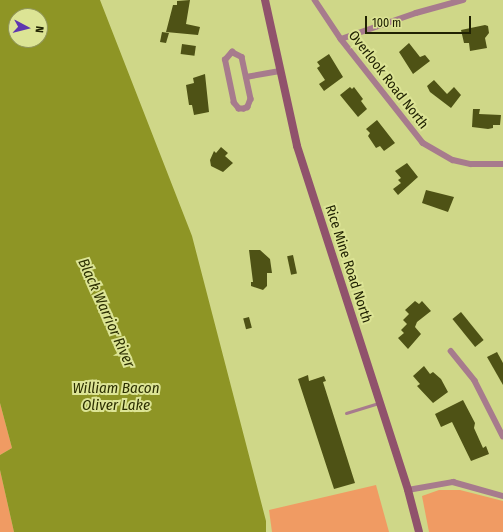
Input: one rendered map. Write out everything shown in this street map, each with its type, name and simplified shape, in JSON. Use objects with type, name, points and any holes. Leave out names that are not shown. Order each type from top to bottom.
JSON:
[{"type":"main road","name":"Rice Mine Road North","points":[[265,0],[279,71],[317,213],[408,490],[419,532]]},
{"type":"street","name":"Overlook Road North","points":[[315,0],[341,39],[423,143],[453,160],[471,164],[503,164]]},
{"type":"street","points":[[341,39],[416,13],[463,0]]},
{"type":"street","points":[[236,52],[242,57],[246,77],[250,104],[244,110],[240,109],[232,96],[225,60],[228,54],[236,52]]},
{"type":"street","points":[[246,77],[279,71]]},
{"type":"street","points":[[451,351],[475,381],[503,436]]},
{"type":"street","points":[[408,490],[453,482],[503,496]]},
{"type":"lane","points":[[346,413],[380,403]]},
{"type":"shaded area","points":[[0,403],[12,448],[0,455]]},
{"type":"shaded area","points":[[0,470],[14,532],[0,532]]},
{"type":"shaded area","points":[[376,485],[389,532],[272,532],[269,510]]},
{"type":"shaded area","points":[[439,490],[460,490],[503,501],[503,532],[429,532],[422,496]]},
{"type":"water","name":"William Bacon Oliver Lake","points":[[0,0],[100,0],[192,236],[266,521],[266,532],[14,532],[0,470],[0,455],[12,448],[0,403]]},
{"type":"building","points":[[190,0],[186,24],[200,27],[198,35],[166,32],[173,5],[177,5],[177,1]]},
{"type":"building","points":[[485,25],[488,26],[489,33],[485,38],[487,48],[470,51],[469,43],[464,43],[461,30]]},
{"type":"building","points":[[162,32],[169,33],[166,43],[160,42]]},
{"type":"building","points":[[409,43],[420,57],[425,55],[430,61],[413,74],[399,52]]},
{"type":"building","points":[[182,44],[196,46],[194,56],[181,54]]},
{"type":"building","points":[[329,54],[343,77],[324,91],[319,84],[325,80],[317,68],[320,66],[317,62]]},
{"type":"building","points":[[205,74],[209,112],[194,115],[192,105],[189,105],[186,85],[194,83],[193,78]]},
{"type":"building","points":[[434,80],[447,94],[454,87],[461,95],[451,108],[430,92],[427,86]]},
{"type":"building","points":[[350,87],[352,89],[354,87],[363,99],[361,101],[367,109],[358,117],[340,95]]},
{"type":"building","points":[[473,109],[480,109],[479,114],[501,115],[500,125],[493,125],[493,128],[488,129],[472,127]]},
{"type":"building","points":[[377,120],[395,143],[384,151],[380,146],[376,148],[368,136],[370,133],[366,129]]},
{"type":"building","points":[[221,147],[228,153],[225,156],[233,163],[223,172],[211,166],[210,160],[214,151],[216,153]]},
{"type":"building","points":[[407,163],[418,177],[398,195],[393,189],[401,183],[398,180],[401,178],[395,171]]},
{"type":"building","points":[[426,190],[454,197],[448,212],[422,203]]},
{"type":"building","points":[[249,250],[260,250],[270,259],[272,273],[267,273],[267,286],[263,290],[251,286],[251,282],[253,282]]},
{"type":"building","points":[[293,255],[297,274],[291,275],[287,256]]},
{"type":"building","points":[[415,301],[419,304],[422,301],[431,311],[417,322],[415,327],[421,334],[408,349],[398,338],[404,333],[401,330],[407,324],[403,320],[409,314],[405,310]]},
{"type":"building","points":[[461,312],[484,340],[475,347],[452,319]]},
{"type":"building","points":[[249,317],[252,328],[246,329],[243,319]]},
{"type":"building","points":[[497,352],[503,363],[503,385],[487,357]]},
{"type":"building","points":[[424,366],[430,374],[433,372],[441,379],[448,392],[433,403],[417,386],[420,384],[413,376]]},
{"type":"building","points":[[308,375],[309,381],[324,376],[326,381],[323,382],[355,483],[334,489],[298,379]]},
{"type":"building","points":[[463,400],[475,423],[474,428],[483,448],[486,446],[489,454],[471,461],[452,422],[441,427],[435,414]]},
{"type":"water label","name":"Black Warrior River","points":[[106,313]]}]
